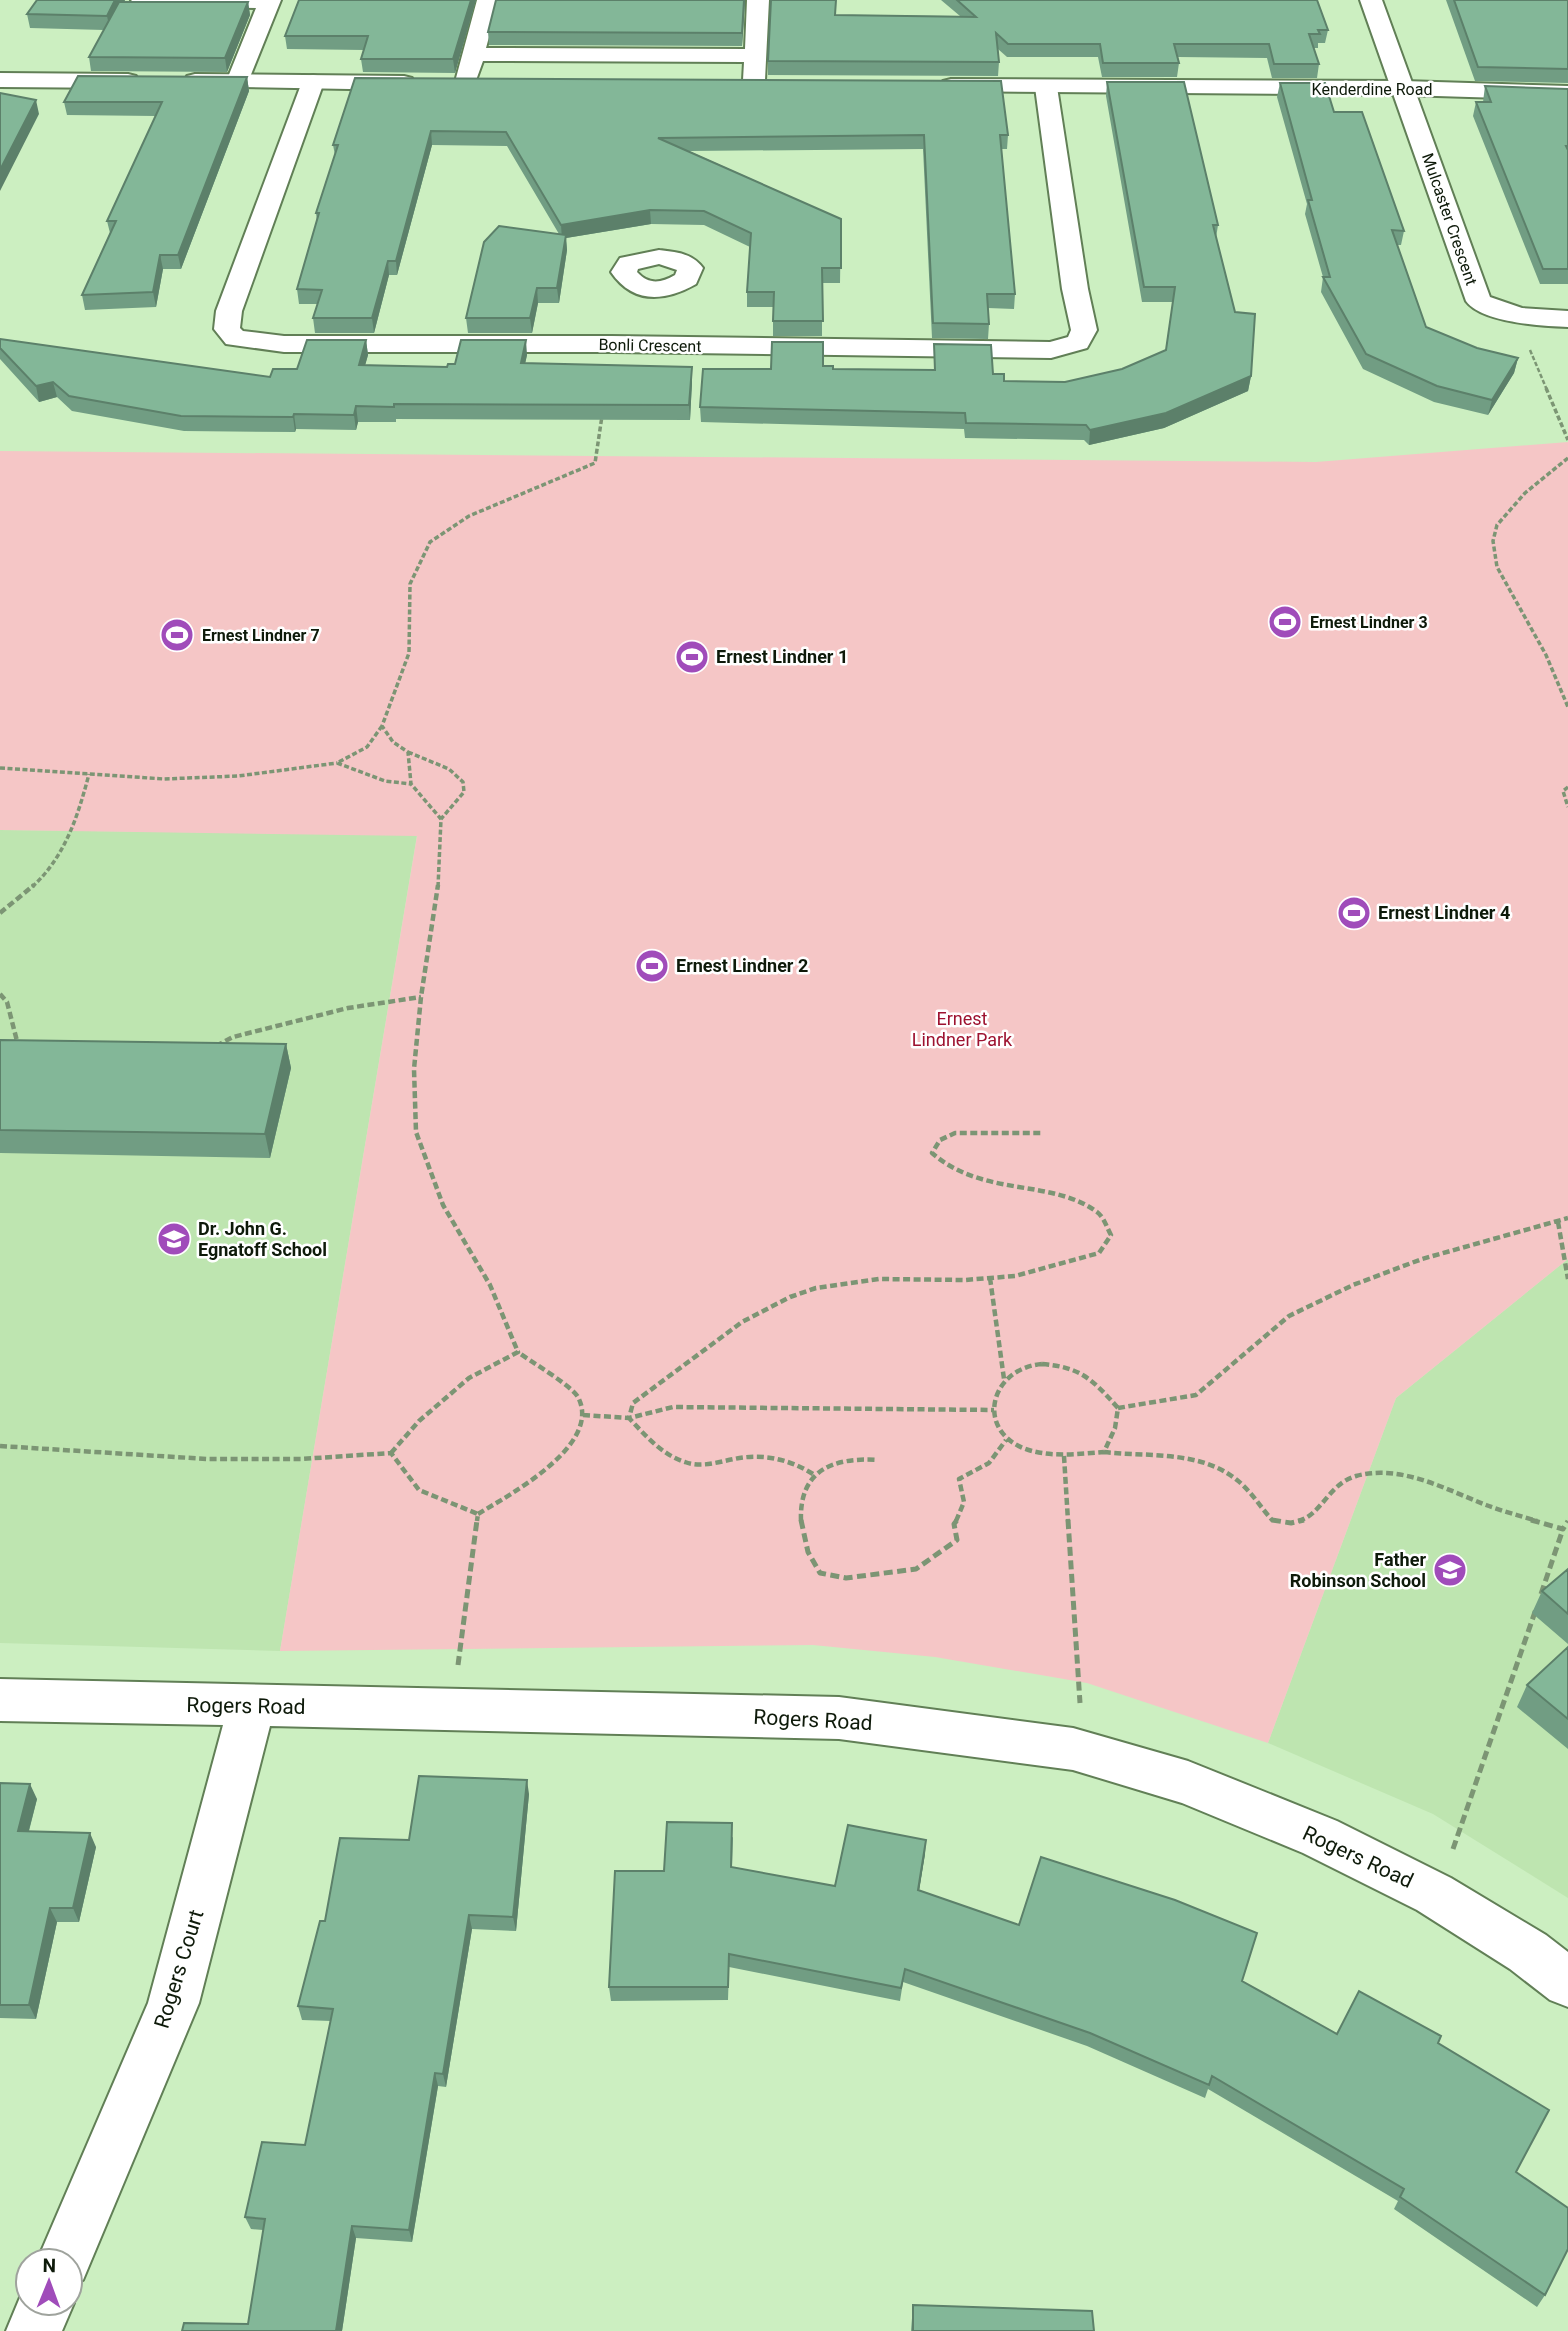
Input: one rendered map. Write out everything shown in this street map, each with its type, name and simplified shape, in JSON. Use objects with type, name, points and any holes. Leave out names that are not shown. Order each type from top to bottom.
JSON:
[{"type":"street","points":[[142,0],[269,1],[237,82]]},
{"type":"street","points":[[488,0],[474,54],[459,83],[493,83]]},
{"type":"street","points":[[758,0],[755,56],[746,86],[780,86]]},
{"type":"street","name":"Mulcaster Crescent","points":[[1371,0],[1479,301],[1499,312],[1541,319],[1568,319]]},
{"type":"street","points":[[474,54],[755,56]]},
{"type":"street","points":[[0,80],[425,83]]},
{"type":"street","name":"Bonli Crescent","points":[[313,82],[229,311],[227,329],[235,338],[284,344],[612,344],[652,319],[1051,350],[1078,342],[1084,330],[1075,289],[1046,87]]},
{"type":"street","name":"Kenderdine Road","points":[[930,86],[1404,88],[1568,93]]},
{"type":"street","name":"Rogers Road","points":[[0,1700],[839,1718],[1073,1749],[1188,1783],[1320,1837],[1434,1894],[1528,1952],[1568,1983]]},
{"type":"street","name":"Rogers Court","points":[[70,2247],[173,2003],[252,1706]]},
{"type":"path","points":[[1526,342],[1568,440]]},
{"type":"path","points":[[0,768],[137,779],[197,779],[255,775],[337,763],[367,747],[382,726],[408,653],[410,584],[430,542],[469,516],[595,463],[612,344]]},
{"type":"path","points":[[1568,458],[1525,494],[1497,525],[1493,541],[1497,567],[1546,655],[1568,707]]},
{"type":"path","points":[[382,726],[393,742],[408,752],[449,769],[463,782],[464,792],[441,819],[438,897],[421,997],[414,1069],[416,1132],[443,1205],[490,1285],[518,1352],[578,1395],[583,1415],[570,1448],[533,1479],[478,1514],[458,1661]]},
{"type":"path","points":[[408,752],[411,784],[441,819]]},
{"type":"path","points":[[337,763],[385,781],[411,784]]},
{"type":"path","points":[[0,913],[45,877],[52,867],[78,819],[89,774]]},
{"type":"path","points":[[1568,787],[1563,791],[1568,807]]},
{"type":"path","points":[[0,994],[7,1002],[20,1056]]},
{"type":"path","points":[[209,1050],[233,1037],[348,1007],[421,997]]},
{"type":"path","points":[[629,1418],[633,1403],[724,1332],[769,1305],[818,1287],[872,1279],[990,1278],[1024,1275],[1099,1252],[1111,1235],[1100,1213],[1077,1202],[954,1169],[943,1165],[932,1153],[940,1140],[955,1133],[1042,1133]]},
{"type":"path","points":[[1118,1408],[1196,1395],[1289,1316],[1353,1285],[1422,1259],[1568,1218]]},
{"type":"path","points":[[1558,1222],[1568,1279]]},
{"type":"path","points":[[990,1278],[1004,1379]]},
{"type":"path","points":[[0,1446],[207,1459],[301,1459],[391,1453],[419,1421],[470,1378],[518,1352]]},
{"type":"path","points":[[1118,1408],[1093,1382],[1072,1367],[1023,1365],[1004,1379],[996,1393],[994,1410],[996,1423],[1006,1440],[1027,1450],[1064,1456],[1104,1452],[1135,1457],[1205,1461],[1239,1480],[1274,1522],[1290,1525],[1311,1518],[1328,1492],[1356,1476],[1400,1474],[1436,1483],[1489,1506],[1563,1529]]},
{"type":"path","points":[[583,1415],[629,1418],[673,1408],[994,1410]]},
{"type":"path","points":[[1104,1452],[1115,1428],[1118,1408]]},
{"type":"path","points":[[629,1418],[652,1442],[684,1462],[716,1465],[738,1458],[778,1458],[798,1463],[813,1474]]},
{"type":"path","points":[[878,1460],[862,1456],[838,1461],[813,1474],[802,1493],[803,1537],[808,1558],[820,1573],[846,1578],[916,1569],[957,1540],[954,1524],[965,1508],[967,1494],[959,1479],[989,1463],[1006,1440]]},
{"type":"path","points":[[391,1453],[419,1490],[478,1514]]},
{"type":"path","points":[[1064,1456],[1080,1701]]},
{"type":"path","points":[[1453,1849],[1568,1521]]},
{"type":"shaded area","name":"Dr. John G. Egnatoff School","points":[[0,830],[417,835],[280,1651],[0,1643]]},
{"type":"shaded area","name":"Father Robinson School","points":[[1568,1259],[1568,1898],[1433,1814],[1268,1743],[1396,1398]]},
{"type":"green space","name":"Ernest Lindner Park","points":[[1568,442],[1568,1259],[1396,1398],[1268,1743],[1087,1683],[935,1657],[813,1645],[280,1651],[417,836],[0,830],[0,451],[1316,462]]},
{"type":"building","points":[[37,0],[115,0],[107,16],[27,14]]},
{"type":"building","points":[[299,0],[471,0],[453,59],[361,59],[368,36],[285,36]]},
{"type":"building","points":[[496,0],[744,0],[742,33],[488,32]]},
{"type":"building","points":[[771,0],[836,0],[835,15],[976,17],[957,0],[1317,0],[1328,30],[1318,30],[1320,34],[1309,34],[1319,64],[1274,64],[1269,44],[1174,44],[1179,63],[1103,63],[1100,44],[1008,44],[996,33],[999,62],[768,61]]},
{"type":"building","points":[[1454,0],[1568,0],[1568,69],[1478,67]]},
{"type":"building","points":[[119,2],[248,2],[225,58],[89,57]]},
{"type":"building","points":[[78,76],[247,77],[178,255],[160,255],[153,292],[82,295],[116,221],[107,221],[162,102],[64,102]]},
{"type":"building","points":[[355,78],[1001,81],[1008,135],[1000,135],[1015,294],[987,294],[989,324],[933,323],[924,135],[658,138],[841,219],[841,268],[822,268],[823,321],[773,321],[774,292],[747,292],[751,233],[704,211],[650,210],[561,225],[506,132],[431,131],[396,261],[388,261],[372,318],[313,318],[322,290],[297,289],[319,213],[316,213],[338,145],[333,145]]},
{"type":"building","points":[[1107,82],[1184,82],[1218,225],[1213,225],[1235,312],[1255,314],[1251,376],[1166,413],[1090,430],[1086,425],[966,423],[965,413],[700,407],[703,369],[771,369],[772,342],[823,342],[823,366],[833,366],[833,369],[935,370],[934,344],[991,345],[993,374],[1004,374],[1004,381],[1065,382],[1122,369],[1166,350],[1175,287],[1144,287]]},
{"type":"building","points":[[1280,83],[1325,83],[1334,112],[1362,112],[1404,231],[1392,230],[1426,327],[1477,348],[1518,358],[1492,400],[1437,386],[1366,354],[1323,277],[1330,277]]},
{"type":"building","points":[[1485,86],[1568,89],[1568,269],[1543,269],[1476,102],[1491,102]]},
{"type":"building","points":[[0,93],[36,100],[0,170]]},
{"type":"building","points":[[499,226],[566,235],[557,288],[537,288],[530,318],[466,318],[484,242]]},
{"type":"building","points":[[0,339],[270,377],[273,369],[297,369],[307,340],[366,340],[359,365],[447,367],[448,364],[455,364],[461,340],[526,340],[521,363],[692,367],[689,405],[394,404],[394,407],[356,406],[354,415],[181,416],[69,396],[53,382],[36,386],[0,348]]},
{"type":"building","points":[[0,1040],[286,1044],[265,1134],[0,1130]]},
{"type":"building","points":[[1568,1569],[1568,1614],[1542,1591]]},
{"type":"building","points":[[1568,1647],[1568,1719],[1527,1685]]},
{"type":"building","points":[[419,1776],[527,1780],[513,1917],[469,1915],[443,2074],[435,2073],[409,2230],[352,2226],[336,2331],[182,2331],[184,2323],[248,2324],[265,2219],[245,2217],[262,2142],[305,2145],[333,2009],[298,2006],[320,1921],[325,1921],[340,1838],[409,1840]]},
{"type":"building","points":[[0,1783],[30,1784],[18,1831],[90,1833],[73,1908],[50,1908],[29,2005],[0,2005]]},
{"type":"building","points":[[667,1822],[732,1823],[731,1867],[835,1886],[848,1825],[926,1840],[918,1890],[1019,1925],[1041,1857],[1175,1900],[1257,1933],[1242,1981],[1337,2034],[1359,1991],[1441,2036],[1438,2043],[1549,2110],[1516,2172],[1568,2208],[1568,2249],[1545,2295],[1400,2197],[1404,2189],[1212,2076],[1209,2085],[1090,2033],[905,1969],[901,1988],[729,1954],[728,1987],[609,1987],[615,1871],[664,1871]]},
{"type":"building","points":[[913,2305],[1092,2311],[1094,2331],[913,2331]]},
{"type":"place","name":"Ernest Lindner 3","points":[[1285,622]]},
{"type":"place","name":"Ernest Lindner 7","points":[[177,635]]},
{"type":"place","name":"Ernest Lindner 1","points":[[692,657]]},
{"type":"place","name":"Ernest Lindner 4","points":[[1354,913]]},
{"type":"place","name":"Ernest Lindner 2","points":[[652,966]]},
{"type":"place","name":"Dr. John G. Egnatoff School","points":[[174,1239]]},
{"type":"place","name":"Father Robinson School","points":[[1450,1570]]}]
